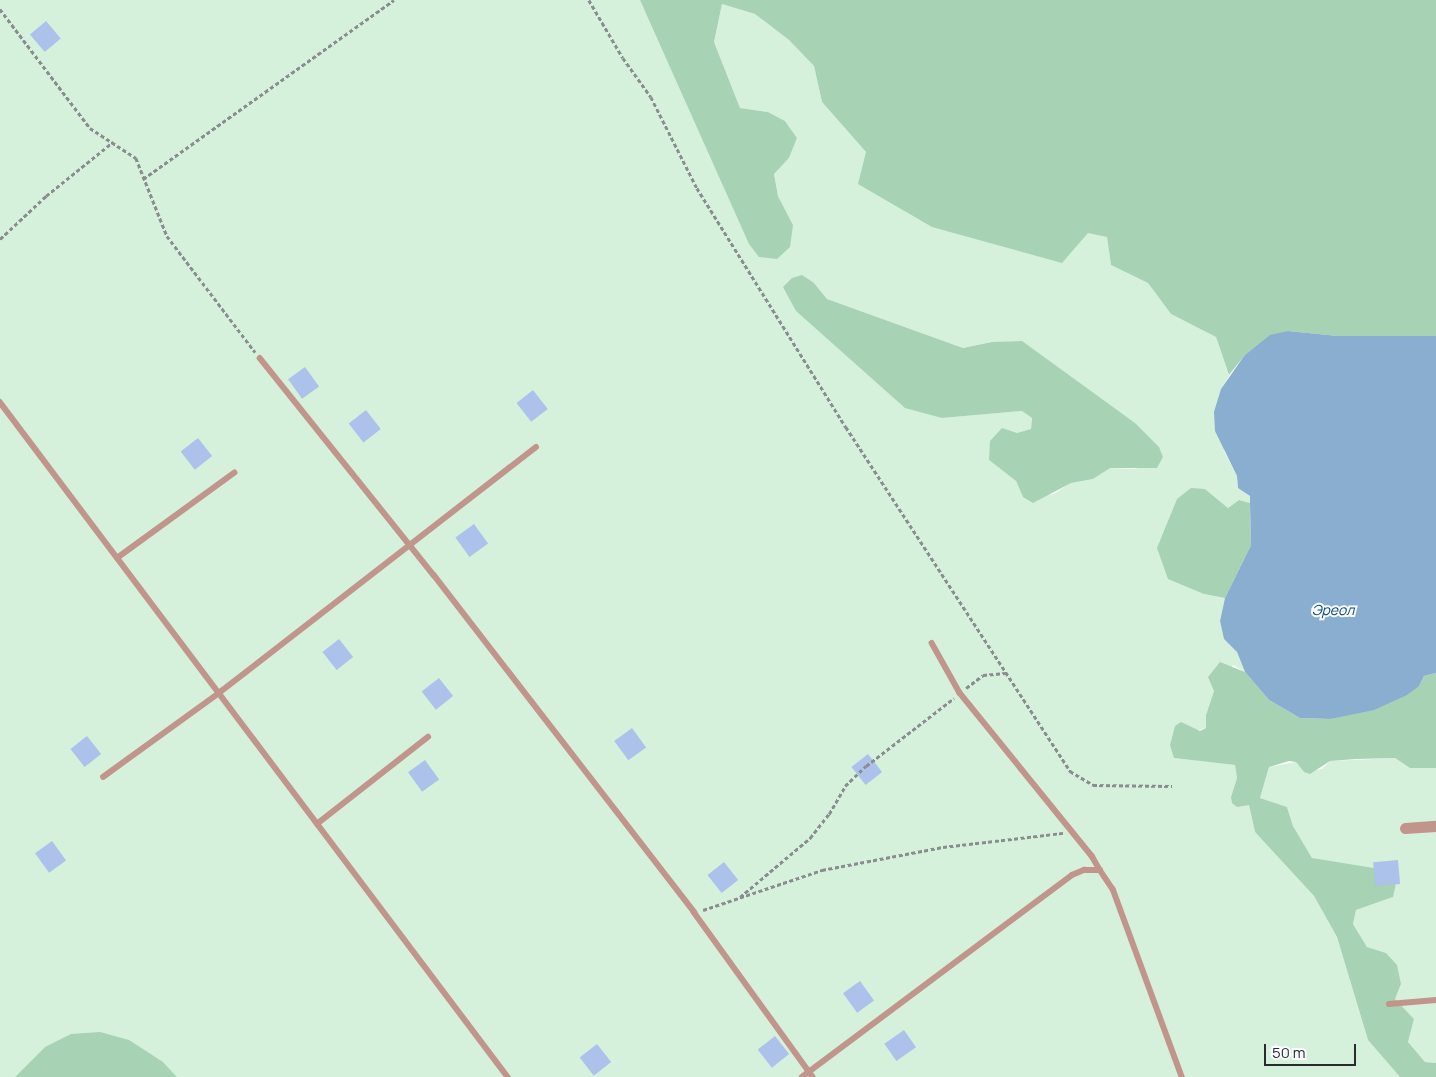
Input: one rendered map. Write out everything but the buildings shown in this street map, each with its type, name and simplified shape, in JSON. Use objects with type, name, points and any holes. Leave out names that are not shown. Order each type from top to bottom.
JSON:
[{"type":"street","points":[[1405,828],[1436,826]]},
{"type":"lane","points":[[260,358],[410,545],[694,912],[813,1077]]},
{"type":"lane","points":[[0,402],[508,1077]]},
{"type":"lane","points":[[104,777],[219,693],[536,447]]},
{"type":"lane","points":[[117,558],[234,473]]},
{"type":"lane","points":[[932,643],[960,693],[1092,856],[1113,889],[1182,1077]]},
{"type":"lane","points":[[318,824],[428,737]]},
{"type":"lane","points":[[802,1077],[1072,875],[1084,870],[1100,870]]},
{"type":"lane","points":[[1389,1004],[1436,1000]]},
{"type":"path","points":[[143,179],[394,0]]},
{"type":"path","points":[[590,0],[623,58],[651,97],[707,204],[946,584],[1007,673],[1070,771],[1093,785],[1172,786]]},
{"type":"path","points":[[0,9],[90,128],[136,158],[167,236],[260,358]]},
{"type":"path","points":[[0,239],[46,196],[114,142]]},
{"type":"path","points":[[739,898],[810,838],[829,814],[845,786],[866,766],[983,676],[1007,673]]},
{"type":"path","points":[[694,912],[822,870],[943,847],[1071,832]]},
{"type":"green space","points":[[0,0],[640,0],[650,19],[793,225],[778,196],[774,174],[789,158],[797,138],[785,121],[768,112],[740,108],[714,42],[722,4],[755,14],[789,40],[814,66],[822,102],[866,152],[1107,237],[1111,265],[1148,283],[1171,314],[1216,337],[1229,376],[1221,389],[1224,451],[1237,476],[1238,488],[1250,496],[1250,503],[1239,500],[1228,508],[1205,489],[1177,499],[1170,517],[1204,594],[1225,598],[1220,621],[1224,639],[1237,652],[1245,672],[1233,665],[1214,691],[1206,715],[1206,728],[1171,739],[1174,758],[1235,765],[1237,778],[1231,797],[1249,805],[1255,832],[1314,896],[1337,937],[1368,1040],[1400,1077],[177,1077],[163,1062],[45,1047],[15,1077],[0,1077]],"holes":[[[814,283],[827,299],[963,348],[992,342],[1137,469],[1109,468],[1093,479],[1070,483],[1054,494],[1023,497],[1016,481],[989,460],[1017,433],[1031,429],[1032,418],[1022,411],[942,418],[796,311]]]},
{"type":"green space","points":[[640,0],[1436,0],[1436,336],[1338,336],[1288,331],[1244,356],[1229,375],[1216,337],[1171,314],[1148,283],[1111,265],[1107,237],[1088,233],[1062,263],[932,227],[858,184],[866,152],[822,102],[814,66],[789,40],[755,14],[722,4],[714,42],[740,108],[768,112],[785,121],[797,138],[789,158],[774,174],[778,196],[793,225],[790,247],[777,259],[759,257],[749,244]]},
{"type":"green space","points":[[802,275],[814,283],[827,299],[963,348],[992,342],[1022,341],[1135,423],[1159,447],[1163,457],[1157,468],[1110,468],[1093,479],[1071,483],[1033,503],[1023,497],[1016,481],[989,460],[990,441],[1002,428],[1017,433],[1031,429],[1032,418],[1022,411],[942,418],[905,408],[796,311],[783,287],[792,278]]},
{"type":"green space","points":[[1191,488],[1205,489],[1228,508],[1239,500],[1250,503],[1251,545],[1225,598],[1204,594],[1168,579],[1157,548],[1177,499]]},
{"type":"green space","points":[[1220,662],[1245,672],[1269,700],[1300,718],[1330,719],[1419,686],[1424,676],[1436,673],[1436,768],[1410,768],[1395,758],[1356,759],[1330,761],[1310,774],[1304,772],[1296,762],[1289,761],[1269,767],[1260,798],[1287,807],[1293,826],[1312,858],[1380,869],[1396,883],[1393,897],[1356,910],[1353,924],[1367,947],[1386,953],[1397,965],[1401,984],[1395,999],[1414,1019],[1408,1042],[1425,1062],[1436,1063],[1436,1077],[1400,1077],[1368,1040],[1337,937],[1314,896],[1255,832],[1249,805],[1237,807],[1232,803],[1231,797],[1237,778],[1235,765],[1174,758],[1170,745],[1175,726],[1181,722],[1200,731],[1206,728],[1206,715],[1214,691],[1208,677]]},
{"type":"green space","points":[[1395,758],[1410,768],[1436,768],[1436,1063],[1425,1062],[1408,1042],[1414,1019],[1395,999],[1401,984],[1386,953],[1367,947],[1353,924],[1356,910],[1393,897],[1324,861],[1312,858],[1293,826],[1287,807],[1260,798],[1269,767],[1296,762],[1304,772],[1322,769],[1330,761]]},
{"type":"green space","points":[[100,1032],[129,1040],[163,1062],[177,1077],[15,1077],[45,1047],[71,1034]]},
{"type":"water","name":"Эреол","points":[[1288,331],[1338,336],[1436,336],[1436,673],[1424,676],[1419,686],[1407,695],[1374,710],[1330,719],[1300,718],[1269,700],[1245,672],[1237,652],[1224,639],[1220,621],[1225,598],[1251,545],[1250,496],[1238,488],[1237,476],[1215,431],[1214,412],[1221,389],[1244,356],[1270,335]]}]
